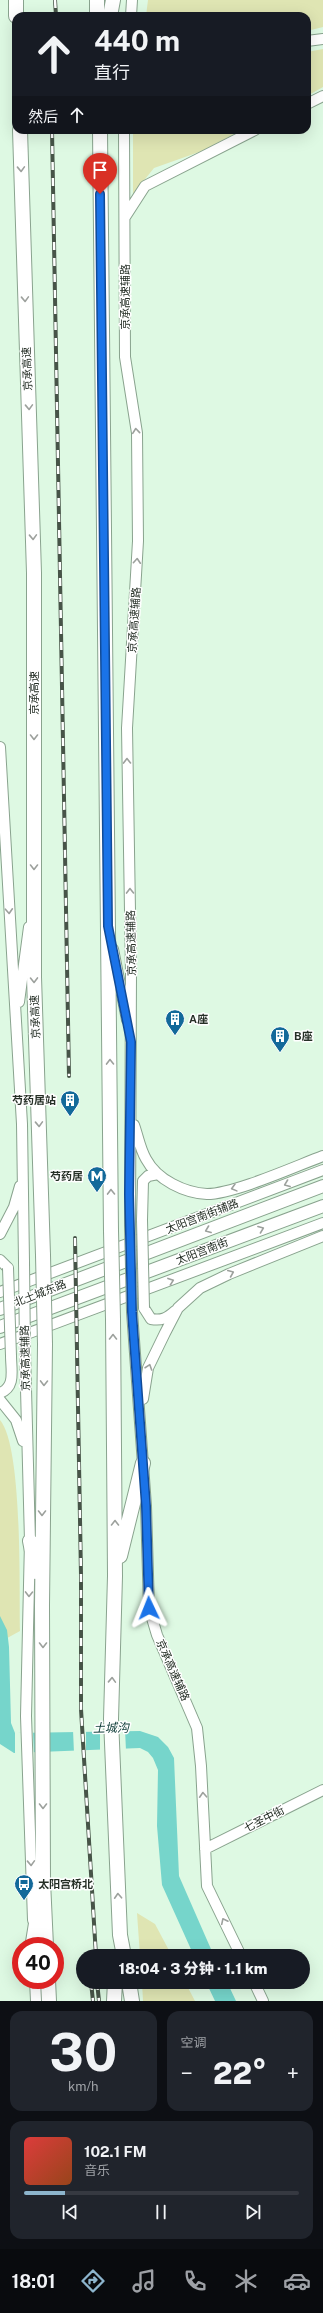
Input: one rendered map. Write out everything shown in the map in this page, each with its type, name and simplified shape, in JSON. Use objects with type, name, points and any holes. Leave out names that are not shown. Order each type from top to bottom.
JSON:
[{"type":"highway","points":[[16,0],[16,12]]},
{"type":"highway","points":[[97,0],[97,12]]},
{"type":"highway","points":[[111,12],[113,0]]},
{"type":"highway","name":"京承高速","points":[[20,134],[34,573],[34,978],[45,1344],[42,1606]]},
{"type":"highway","points":[[100,134],[115,1576],[111,1719],[120,1935],[123,1949]]},
{"type":"highway","points":[[115,1576],[143,1463]]},
{"type":"highway","points":[[30,1541],[42,1606],[43,1881],[39,1937]]},
{"type":"highway","points":[[119,1949],[120,1935]]},
{"type":"highway","points":[[48,1989],[48,2001]]},
{"type":"highway","points":[[114,2001],[115,1989]]},
{"type":"highway","points":[[130,1989],[132,2001]]},
{"type":"main road","name":"太阳宫南街","points":[[81,1278],[323,1186]]},
{"type":"main road","name":"太阳宫南街","points":[[80,1297],[323,1206]]},
{"type":"main road","name":"北土城东路","points":[[0,1309],[81,1278]]},
{"type":"main road","name":"北土城东路","points":[[0,1327],[80,1297]]},
{"type":"street","points":[[131,12],[132,0]]},
{"type":"street","points":[[311,40],[323,39]]},
{"type":"street","points":[[311,102],[323,96]]},
{"type":"street","name":"京承高速辅路","points":[[124,134],[125,357],[137,433],[138,550],[127,728],[131,1042],[130,1224],[132,1312],[143,1463],[149,1608],[157,1635],[197,1728],[201,1766],[207,1886],[238,1949]]},
{"type":"street","points":[[125,217],[145,186],[247,134]]},
{"type":"street","name":"京承高速辅路","points":[[0,747],[23,1174],[26,1451],[30,1541],[26,1716],[38,1937]]},
{"type":"street","points":[[16,1029],[34,885]]},
{"type":"street","points":[[108,926],[131,1042]]},
{"type":"street","points":[[131,1116],[146,1160],[158,1174],[190,1192],[209,1194],[236,1188],[323,1156]]},
{"type":"street","name":"太阳宫南街辅路","points":[[0,1292],[323,1170]]},
{"type":"street","points":[[0,1234],[14,1207],[23,1174]]},
{"type":"street","points":[[158,1174],[148,1176],[143,1181],[142,1220],[144,1308],[151,1319],[159,1320],[168,1318],[200,1288],[229,1274],[323,1236]]},
{"type":"street","points":[[0,1344],[323,1223]]},
{"type":"street","points":[[0,1260],[8,1268],[11,1356],[11,1384],[7,1390],[0,1393]]},
{"type":"street","points":[[140,1419],[148,1368],[178,1308]]},
{"type":"street","points":[[0,1400],[16,1420],[26,1451]]},
{"type":"street","name":"七圣中街","points":[[205,1849],[323,1790]]},
{"type":"street","points":[[35,1989],[36,2001]]},
{"type":"street","points":[[257,1989],[263,2001]]},
{"type":"green space","points":[[148,0],[323,0],[323,27],[311,30],[311,12],[146,12]]},
{"type":"green space","points":[[323,49],[323,87],[311,94],[311,51]]},
{"type":"green space","points":[[133,134],[234,134],[202,151],[154,168],[133,194]]},
{"type":"green space","points":[[0,1420],[7,1435],[13,1459],[16,1488],[20,1631],[0,1642]]},
{"type":"green space","points":[[137,1913],[155,1924],[168,1949],[140,1949]]},
{"type":"green space","points":[[142,1989],[189,1989],[195,2001],[143,2001]]},
{"type":"water","points":[[0,1616],[7,1630],[9,1647],[11,1723],[15,1733],[140,1731],[158,1737],[168,1747],[174,1758],[179,1876],[211,1949],[191,1949],[162,1885],[157,1826],[158,1770],[153,1758],[148,1752],[140,1748],[14,1753],[0,1744]]},
{"type":"water","points":[[209,1989],[230,1989],[236,2001],[215,2001]]},
{"type":"pier","points":[[15,1729],[19,1733],[33,1732],[34,1755],[15,1755]]},
{"type":"pier","points":[[125,1729],[126,1751],[100,1751],[100,1730]]},
{"type":"pier","points":[[73,1730],[86,1730],[86,1752],[74,1753]]},
{"type":"railway","points":[[55,0],[56,12]]},
{"type":"railway","points":[[52,134],[69,1076]]},
{"type":"railway","points":[[75,1238],[81,1575],[81,1709],[96,1949]]},
{"type":"railway","points":[[92,1989],[93,2001]]},
{"type":"railway","points":[[98,1989],[99,2001]]},
{"type":"place","name":"A座","points":[[175,1036]]},
{"type":"place","name":"B座","points":[[280,1053]]},
{"type":"place","name":"芍药居站","points":[[70,1117]]},
{"type":"place","name":"芍药居","points":[[97,1193]]},
{"type":"place","name":"太阳宫桥北","points":[[24,1901]]},
{"type":"route","points":[[100,194],[108,926],[131,1042],[129,1194],[132,1312],[146,1506],[149,1608]]},
{"type":"water label","name":"土城沟","points":[[111,1728]]}]
